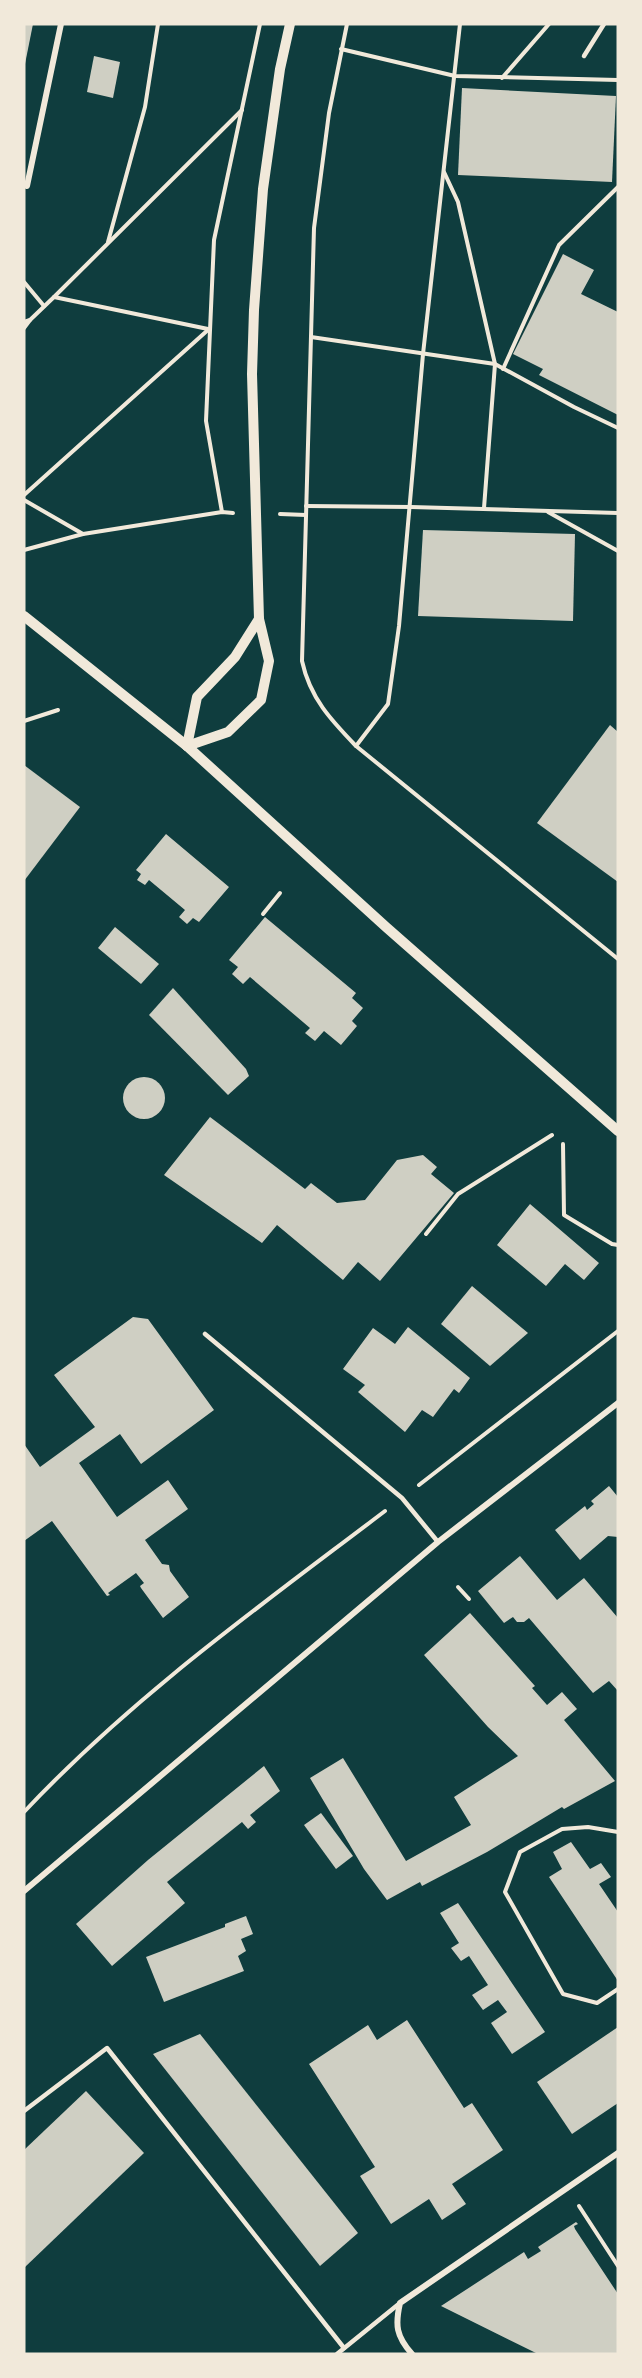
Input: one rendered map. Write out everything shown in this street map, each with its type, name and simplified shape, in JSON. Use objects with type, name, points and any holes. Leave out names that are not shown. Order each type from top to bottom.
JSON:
[{"type":"street","points":[[27,186],[61,24]]},
{"type":"street","points":[[187,746],[228,732],[261,700],[269,661],[259,619],[252,374],[254,310],[262,189],[280,69],[290,24]]},
{"type":"street","points":[[24,616],[187,746],[386,927],[618,1131]]},
{"type":"street","points":[[187,746],[197,697],[235,657],[259,619]]},
{"type":"street","points":[[24,1891],[438,1542],[618,1403]]},
{"type":"street","points":[[412,2354],[403,2345],[396,2323],[400,2303],[618,2152]]},
{"type":"lane","points":[[584,56],[604,24]]},
{"type":"lane","points":[[205,1334],[402,1498],[438,1542]]},
{"type":"lane","points":[[24,2111],[107,2048],[344,2348]]},
{"type":"lane","points":[[338,2354],[400,2303]]},
{"type":"path","points":[[108,243],[145,107],[158,24]]},
{"type":"path","points":[[222,512],[206,421],[213,240],[260,24]]},
{"type":"path","points":[[347,24],[329,113],[314,228],[302,662],[307,683],[327,716],[356,746],[618,959]]},
{"type":"path","points":[[356,746],[388,704],[399,626],[423,354],[460,24]]},
{"type":"path","points":[[502,78],[549,24]]},
{"type":"path","points":[[341,49],[455,76],[618,80]]},
{"type":"path","points":[[24,328],[243,109]]},
{"type":"path","points":[[444,171],[458,202],[495,364],[484,508]]},
{"type":"path","points":[[502,369],[559,245],[618,187]]},
{"type":"path","points":[[24,282],[44,306]]},
{"type":"path","points":[[54,297],[209,329]]},
{"type":"path","points":[[24,322],[30,320]]},
{"type":"path","points":[[24,495],[209,329]]},
{"type":"path","points":[[311,337],[495,364],[574,408],[618,428]]},
{"type":"path","points":[[24,500],[83,534]]},
{"type":"path","points":[[306,506],[484,508],[618,513]]},
{"type":"path","points":[[545,510],[618,550]]},
{"type":"path","points":[[24,550],[83,534],[222,512],[306,515]]},
{"type":"path","points":[[24,721],[58,710]]},
{"type":"path","points":[[262,914],[280,894]]},
{"type":"path","points":[[426,1234],[458,1194],[552,1135]]},
{"type":"path","points":[[563,1144],[564,1215],[612,1244],[618,1245]]},
{"type":"path","points":[[24,1812],[58,1775],[182,1665],[618,1331]]},
{"type":"path","points":[[458,1587],[469,1599]]},
{"type":"path","points":[[618,1832],[588,1827],[562,1828],[519,1852],[505,1892],[563,1994],[597,2003],[618,1989]]},
{"type":"path","points":[[567,2187],[618,2266]]},
{"type":"building","points":[[24,24],[33,24],[25,64],[24,64]]},
{"type":"building","points":[[94,56],[120,62],[113,98],[87,92]]},
{"type":"building","points":[[462,88],[616,96],[612,182],[458,175]]},
{"type":"building","points":[[563,254],[594,270],[581,294],[618,312],[618,415],[539,375],[543,369],[513,354]]},
{"type":"building","points":[[423,530],[575,534],[573,621],[418,616]]},
{"type":"building","points":[[610,725],[618,732],[618,882],[537,823]]},
{"type":"building","points":[[24,765],[80,807],[24,881]]},
{"type":"building","points":[[166,834],[229,887],[199,922],[193,918],[187,924],[179,917],[185,910],[149,880],[145,885],[137,880],[141,874],[136,870]]},
{"type":"building","points":[[265,917],[356,993],[352,998],[363,1008],[352,1021],[357,1026],[341,1045],[324,1031],[315,1041],[305,1033],[310,1028],[250,977],[243,984],[232,974],[238,967],[229,960]]},
{"type":"building","points":[[115,927],[159,964],[141,984],[98,948]]},
{"type":"building","points":[[173,988],[246,1069],[249,1076],[228,1095],[149,1015]]},
{"type":"building","points":[[144,1077],[159,1083],[165,1098],[159,1113],[144,1119],[129,1113],[123,1098],[129,1083]]},
{"type":"building","points":[[210,1117],[305,1189],[311,1183],[337,1203],[365,1200],[397,1160],[423,1155],[437,1167],[431,1174],[454,1193],[380,1281],[358,1262],[343,1280],[277,1225],[262,1243],[164,1175]]},
{"type":"building","points":[[530,1204],[599,1263],[584,1280],[565,1264],[546,1286],[497,1245]]},
{"type":"building","points":[[472,1286],[528,1333],[490,1366],[441,1324]]},
{"type":"building","points":[[133,1317],[148,1319],[214,1410],[141,1464],[120,1434],[79,1463],[117,1517],[168,1480],[188,1509],[145,1540],[162,1564],[169,1565],[170,1571],[189,1597],[163,1618],[141,1588],[140,1586],[144,1583],[136,1573],[107,1596],[52,1521],[24,1541],[24,1444],[40,1467],[95,1427],[54,1375]]},
{"type":"building","points":[[408,1327],[470,1378],[459,1393],[454,1389],[433,1417],[422,1410],[405,1432],[358,1392],[365,1385],[343,1369],[373,1328],[395,1344]]},
{"type":"building","points":[[609,1486],[618,1497],[618,1537],[608,1536],[580,1560],[555,1530],[585,1506],[587,1510],[594,1504],[591,1501]]},
{"type":"building","points":[[520,1556],[557,1600],[584,1578],[618,1618],[618,1691],[609,1681],[593,1693],[529,1618],[524,1622],[517,1622],[513,1617],[504,1623],[478,1591]]},
{"type":"building","points":[[470,1613],[535,1686],[532,1688],[547,1705],[562,1692],[577,1709],[564,1720],[615,1781],[564,1809],[562,1807],[487,1852],[422,1886],[420,1882],[387,1900],[364,1869],[310,1778],[343,1758],[406,1861],[471,1825],[454,1797],[518,1756],[488,1727],[424,1655]]},
{"type":"building","points":[[264,1766],[280,1791],[250,1815],[256,1822],[248,1829],[242,1822],[167,1882],[185,1903],[112,1966],[76,1924],[148,1860]]},
{"type":"building","points":[[321,1813],[353,1856],[336,1869],[304,1825]]},
{"type":"building","points":[[571,1842],[590,1869],[601,1863],[611,1877],[599,1884],[618,1912],[618,1981],[549,1877],[562,1869],[553,1852]]},
{"type":"building","points":[[458,1903],[545,2032],[512,2054],[491,2023],[507,2012],[498,2000],[483,2010],[472,1995],[488,1985],[469,1956],[461,1961],[451,1948],[459,1943],[440,1913]]},
{"type":"building","points":[[246,1916],[253,1934],[241,1939],[246,1951],[238,1956],[244,1971],[164,2002],[146,1957],[225,1927],[225,1924]]},
{"type":"building","points":[[407,2020],[464,2108],[472,2103],[503,2150],[452,2184],[466,2204],[442,2220],[429,2199],[391,2224],[360,2176],[375,2167],[309,2064],[368,2025],[377,2040]]},
{"type":"building","points":[[618,2027],[618,2103],[572,2134],[537,2082]]},
{"type":"building","points":[[200,2034],[358,2233],[320,2266],[153,2054]]},
{"type":"building","points":[[86,2091],[144,2153],[24,2268],[24,2150]]},
{"type":"building","points":[[576,2222],[578,2224],[574,2226],[575,2229],[618,2294],[618,2354],[538,2354],[441,2306],[524,2252],[528,2259],[541,2251],[538,2247]]}]
